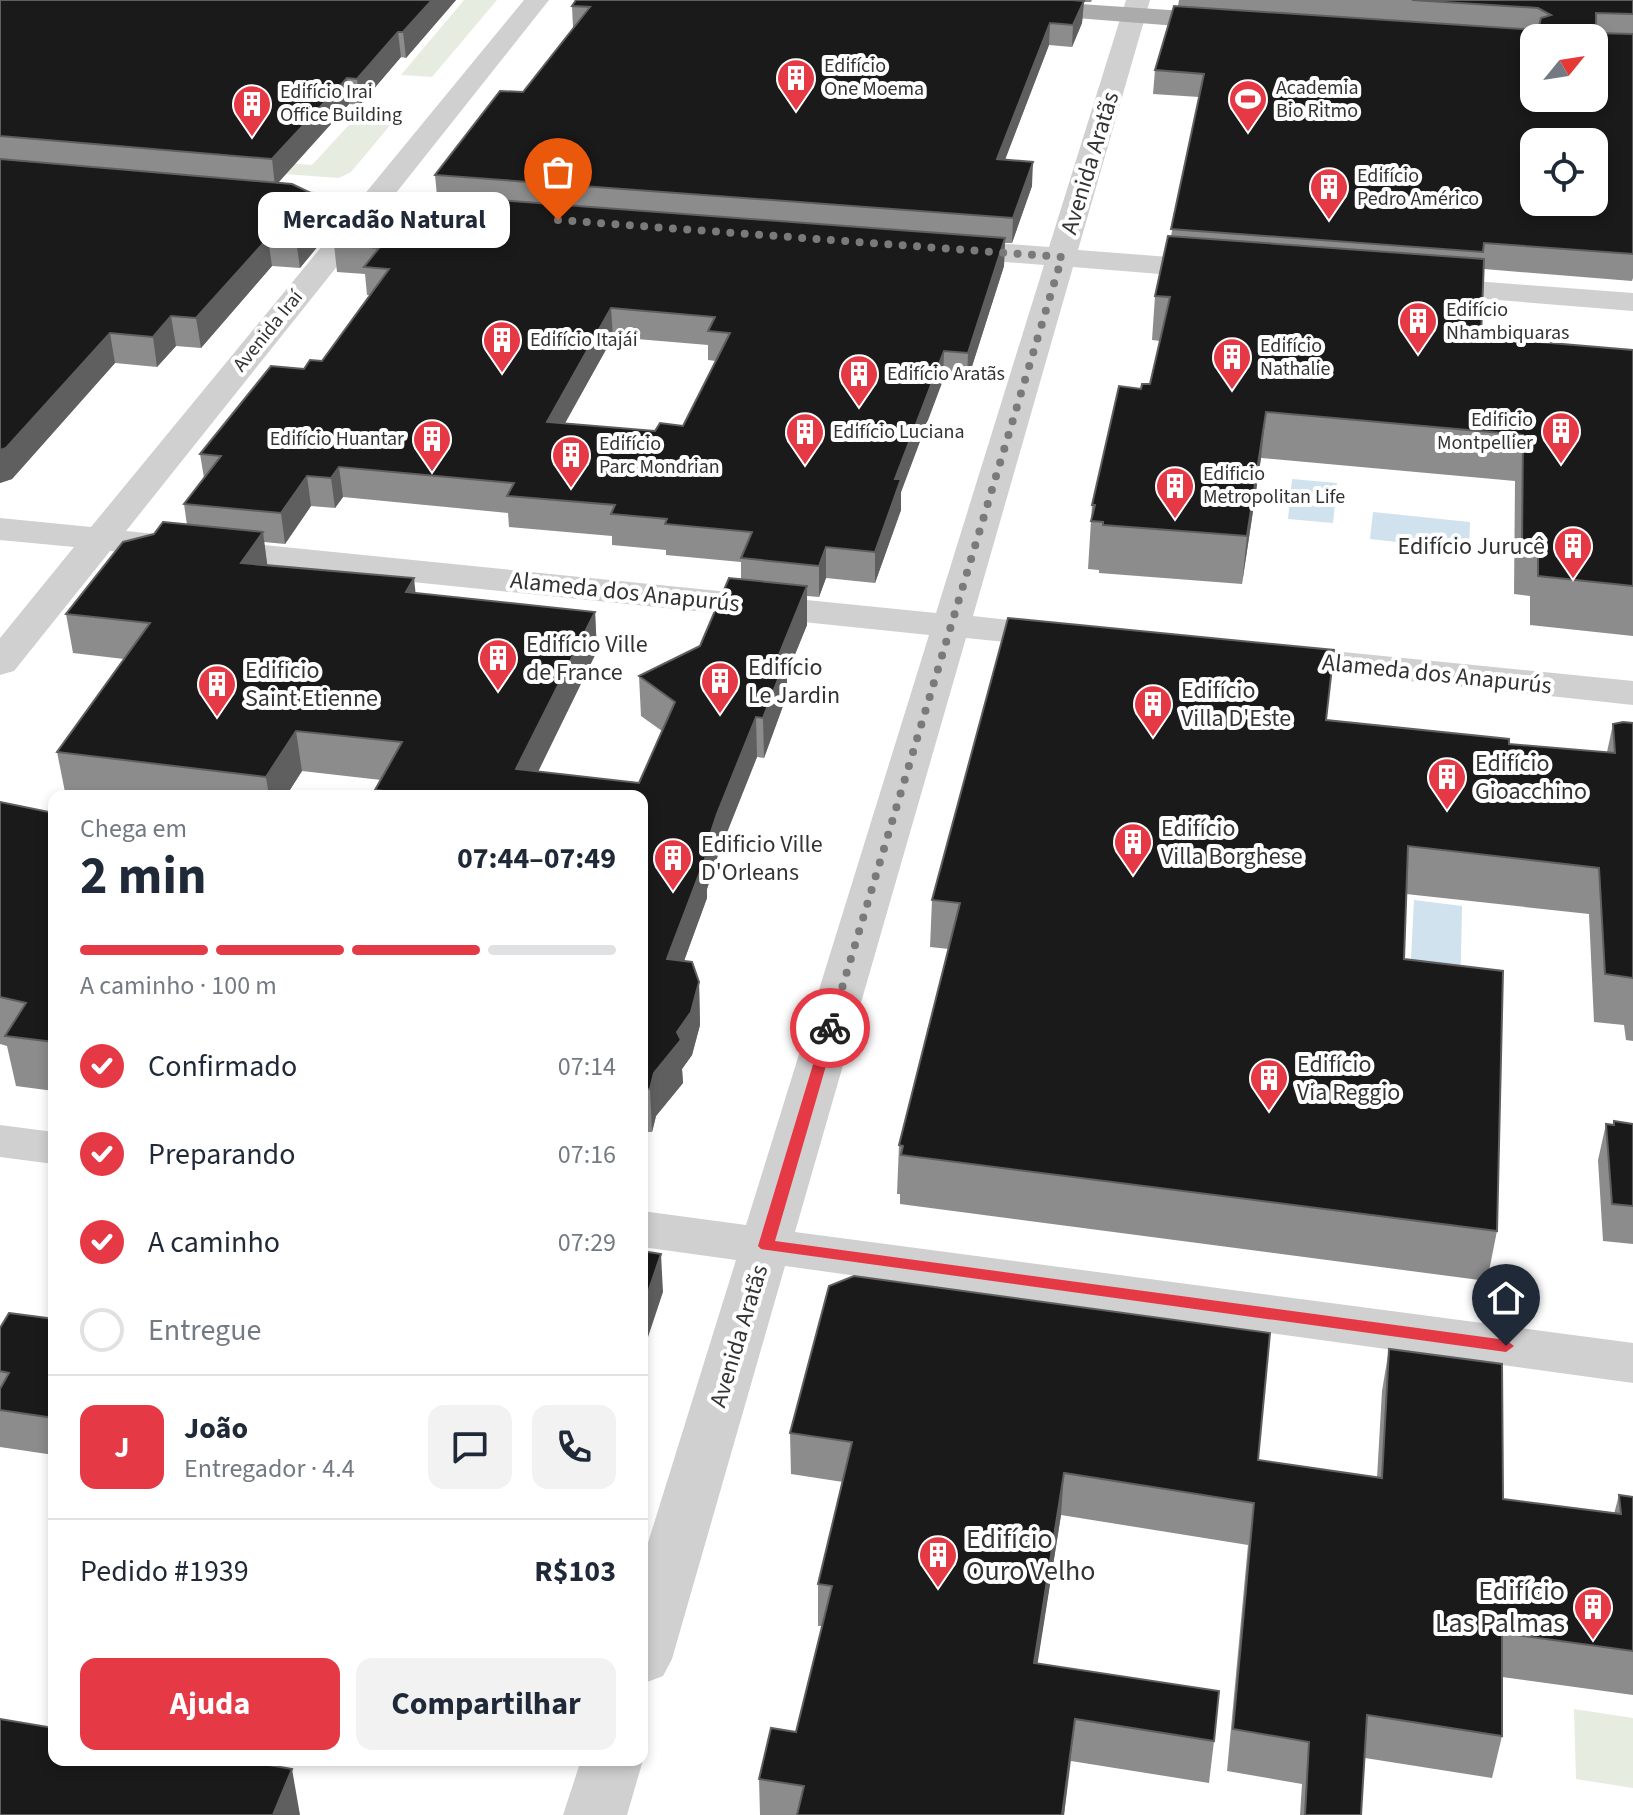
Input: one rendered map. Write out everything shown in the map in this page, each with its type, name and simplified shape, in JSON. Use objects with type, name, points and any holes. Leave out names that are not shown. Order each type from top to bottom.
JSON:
[{"type":"main road","points":[[1003,7],[1136,8],[1259,24]]},
{"type":"street","points":[[339,204],[389,150],[510,0]]},
{"type":"street","name":"Avenida Iraí","points":[[0,663],[537,0]]},
{"type":"street","name":"Avenida Aratãs","points":[[648,1639],[1136,8]]},
{"type":"street","points":[[243,195],[483,215]]},
{"type":"street","points":[[911,246],[1255,273]]},
{"type":"street","points":[[1397,284],[1633,302]]},
{"type":"street","name":"Alameda dos Anapurús","points":[[0,529],[1103,640]]},
{"type":"street","name":"Alameda dos Anapurús","points":[[1243,654],[1633,693]]},
{"type":"street","points":[[0,1141],[48,1147]]},
{"type":"street","points":[[648,1230],[1633,1363]]},
{"type":"street","points":[[595,1815],[610,1766]]},
{"type":"shaded area","points":[[464,0],[497,0],[432,77],[401,75]]},
{"type":"shaded area","points":[[358,115],[397,117],[351,172],[339,178],[16,154],[143,153],[312,165]]},
{"type":"shaded area","points":[[1574,1709],[1633,1718],[1633,1788],[1576,1779]]},
{"type":"water","points":[[1292,479],[1337,483],[1333,523],[1288,519]]},
{"type":"water","points":[[1373,512],[1470,522],[1469,550],[1370,539]]},
{"type":"water","points":[[1414,900],[1462,906],[1460,1003],[1409,997]]},
{"type":"building","points":[[0,0],[432,0],[403,32],[398,32],[357,79],[347,78],[272,159],[0,136]]},
{"type":"building","points":[[576,0],[1084,1],[1073,25],[1050,23],[997,159],[1033,162],[1013,218],[435,175],[500,91],[523,92],[590,7],[572,6]]},
{"type":"building","points":[[1412,0],[1633,0],[1633,14],[1596,13],[1596,24],[1540,24],[1541,18],[1551,15],[1538,8]]},
{"type":"building","points":[[1174,6],[1520,29],[1520,112],[1608,112],[1608,33],[1633,34],[1633,254],[1484,243],[1483,252],[1171,229],[1204,74],[1155,70]]},
{"type":"building","points":[[0,159],[292,184],[328,201],[296,240],[268,238],[196,318],[171,316],[153,337],[110,333],[6,448],[0,450]]},
{"type":"building","points":[[419,194],[1005,238],[968,353],[944,351],[895,479],[901,479],[875,552],[826,547],[819,566],[741,558],[752,532],[665,524],[667,519],[611,514],[615,505],[507,496],[514,483],[339,467],[331,478],[307,476],[281,513],[184,504],[221,456],[200,454],[271,366],[304,369],[310,360],[322,361],[389,269],[364,267],[379,248],[334,244],[356,216],[378,227],[397,202],[412,204]],"holes":[[[611,308],[715,317],[708,331],[730,333],[683,426],[660,423],[655,431],[547,422]]]},
{"type":"building","points":[[1168,236],[1484,259],[1481,337],[1633,350],[1633,586],[1538,576],[1538,547],[1522,546],[1523,435],[1266,412],[1247,536],[1103,525],[1103,522],[1091,521],[1119,386],[1141,389],[1142,384],[1150,384],[1170,297],[1155,296]]},
{"type":"building","points":[[163,522],[263,532],[241,563],[414,578],[406,592],[595,612],[516,769],[639,783],[675,702],[639,676],[700,646],[729,578],[807,586],[779,655],[787,656],[763,718],[756,717],[717,814],[703,856],[706,856],[667,959],[692,962],[699,982],[691,1012],[677,1032],[681,1040],[654,1073],[650,1089],[648,790],[375,790],[402,742],[296,731],[266,777],[57,752],[150,623],[66,614],[123,542],[154,534]]},
{"type":"building","points":[[1008,618],[1334,650],[1326,720],[1509,739],[1509,744],[1615,753],[1613,724],[1633,723],[1633,978],[1605,974],[1599,868],[1408,846],[1404,959],[1503,971],[1497,1231],[901,1155],[903,1146],[899,1145],[960,903],[932,900]]},
{"type":"building","points":[[0,802],[48,812],[48,1041],[5,1036],[26,1003],[0,997]]},
{"type":"building","points":[[1614,1121],[1633,1124],[1633,1206],[1612,1204],[1606,1124],[1614,1125]]},
{"type":"building","points":[[648,1252],[661,1254],[648,1292]]},
{"type":"building","points":[[854,1276],[1270,1333],[1258,1460],[1382,1478],[1389,1349],[1502,1364],[1503,1499],[1621,1514],[1619,1495],[1633,1497],[1633,1651],[1502,1633],[1502,1736],[1367,1715],[1361,1815],[1305,1815],[1309,1742],[1233,1729],[1254,1503],[1064,1473],[1034,1663],[1219,1691],[1214,1741],[1075,1719],[1062,1815],[797,1815],[804,1786],[759,1779],[771,1728],[796,1732],[832,1586],[818,1584],[852,1442],[790,1433],[829,1286]]},
{"type":"building","points":[[9,1313],[48,1318],[48,1417],[0,1410],[0,1389],[9,1373],[0,1371],[0,1328]]},
{"type":"building","points":[[0,1719],[48,1727],[48,1766],[275,1766],[292,1769],[273,1815],[0,1815]]},
{"type":"way so far","points":[[558,220],[1062,257],[961,584],[830,1028]]},
{"type":"place","name":"Edifício One Moema","points":[[796,112]]},
{"type":"place","name":"Academia Bio Ritmo","points":[[1248,133]]},
{"type":"place","name":"Edifício Irai Office Building","points":[[252,138]]},
{"type":"place","name":"Mercadão Natural","points":[[558,220]]},
{"type":"place","name":"Edifício Pedro Américo","points":[[1329,221]]},
{"type":"place","name":"Edifício Nhambiquaras","points":[[1418,355]]},
{"type":"place","name":"Edifício Itajái","points":[[502,374]]},
{"type":"place","name":"Edifício Nathalie","points":[[1232,391]]},
{"type":"place","name":"Edifício Aratãs","points":[[859,408]]},
{"type":"place","name":"Edificio Montpellier","points":[[1561,465]]},
{"type":"place","name":"Edifício Luciana","points":[[805,466]]},
{"type":"place","name":"Edifício Huantar","points":[[432,473]]},
{"type":"place","name":"Edifício Parc Mondrian","points":[[571,489]]},
{"type":"place","name":"Edificio Metropolitan Life","points":[[1175,520]]},
{"type":"place","name":"Edifício Jurucê","points":[[1573,580]]},
{"type":"place","name":"Edifício Ville de France","points":[[498,692]]},
{"type":"place","name":"Edifício Le Jardin","points":[[720,715]]},
{"type":"place","name":"Edificio Saint Etienne","points":[[217,718]]},
{"type":"place","name":"Edifício Villa D'Este","points":[[1153,738]]},
{"type":"place","name":"Edifício Gioacchino","points":[[1447,811]]},
{"type":"place","name":"Edifício Villa Borghese","points":[[1133,876]]},
{"type":"place","name":"Edificio Ville D'Orleans","points":[[673,892]]},
{"type":"place","name":"Edifício Via Reggio","points":[[1269,1112]]},
{"type":"place","name":"Edifício Ouro Velho","points":[[938,1589]]},
{"type":"place","name":"Edifício Las Palmas","points":[[1593,1641]]},
{"type":"route","points":[[830,1028],[766,1246],[1506,1346]]}]
